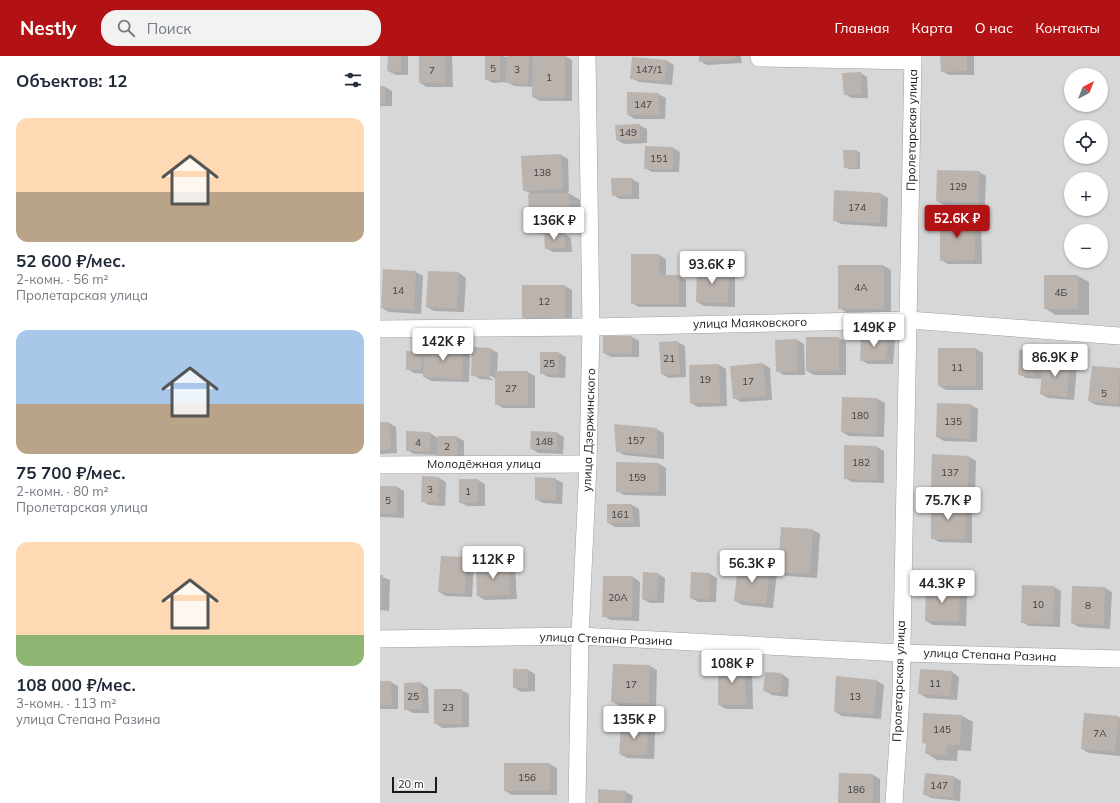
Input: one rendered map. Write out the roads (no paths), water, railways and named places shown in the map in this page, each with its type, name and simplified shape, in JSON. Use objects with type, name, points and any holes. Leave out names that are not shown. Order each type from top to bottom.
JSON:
[{"type":"street","name":"улица Дзержинского","points":[[577,803],[580,636],[588,464],[591,327],[587,56]]},
{"type":"street","points":[[759,56],[759,58],[913,59]]},
{"type":"street","name":"Пролетарская улица","points":[[894,803],[901,695],[900,653],[909,320],[913,59]]},
{"type":"street","name":"улица Маяковского","points":[[380,329],[591,327],[909,320],[1120,336]]},
{"type":"street","name":"Молодёжная улица","points":[[380,465],[588,464]]},
{"type":"street","name":"улица Степана Разина","points":[[380,639],[580,636],[900,653],[1120,659]]}]
